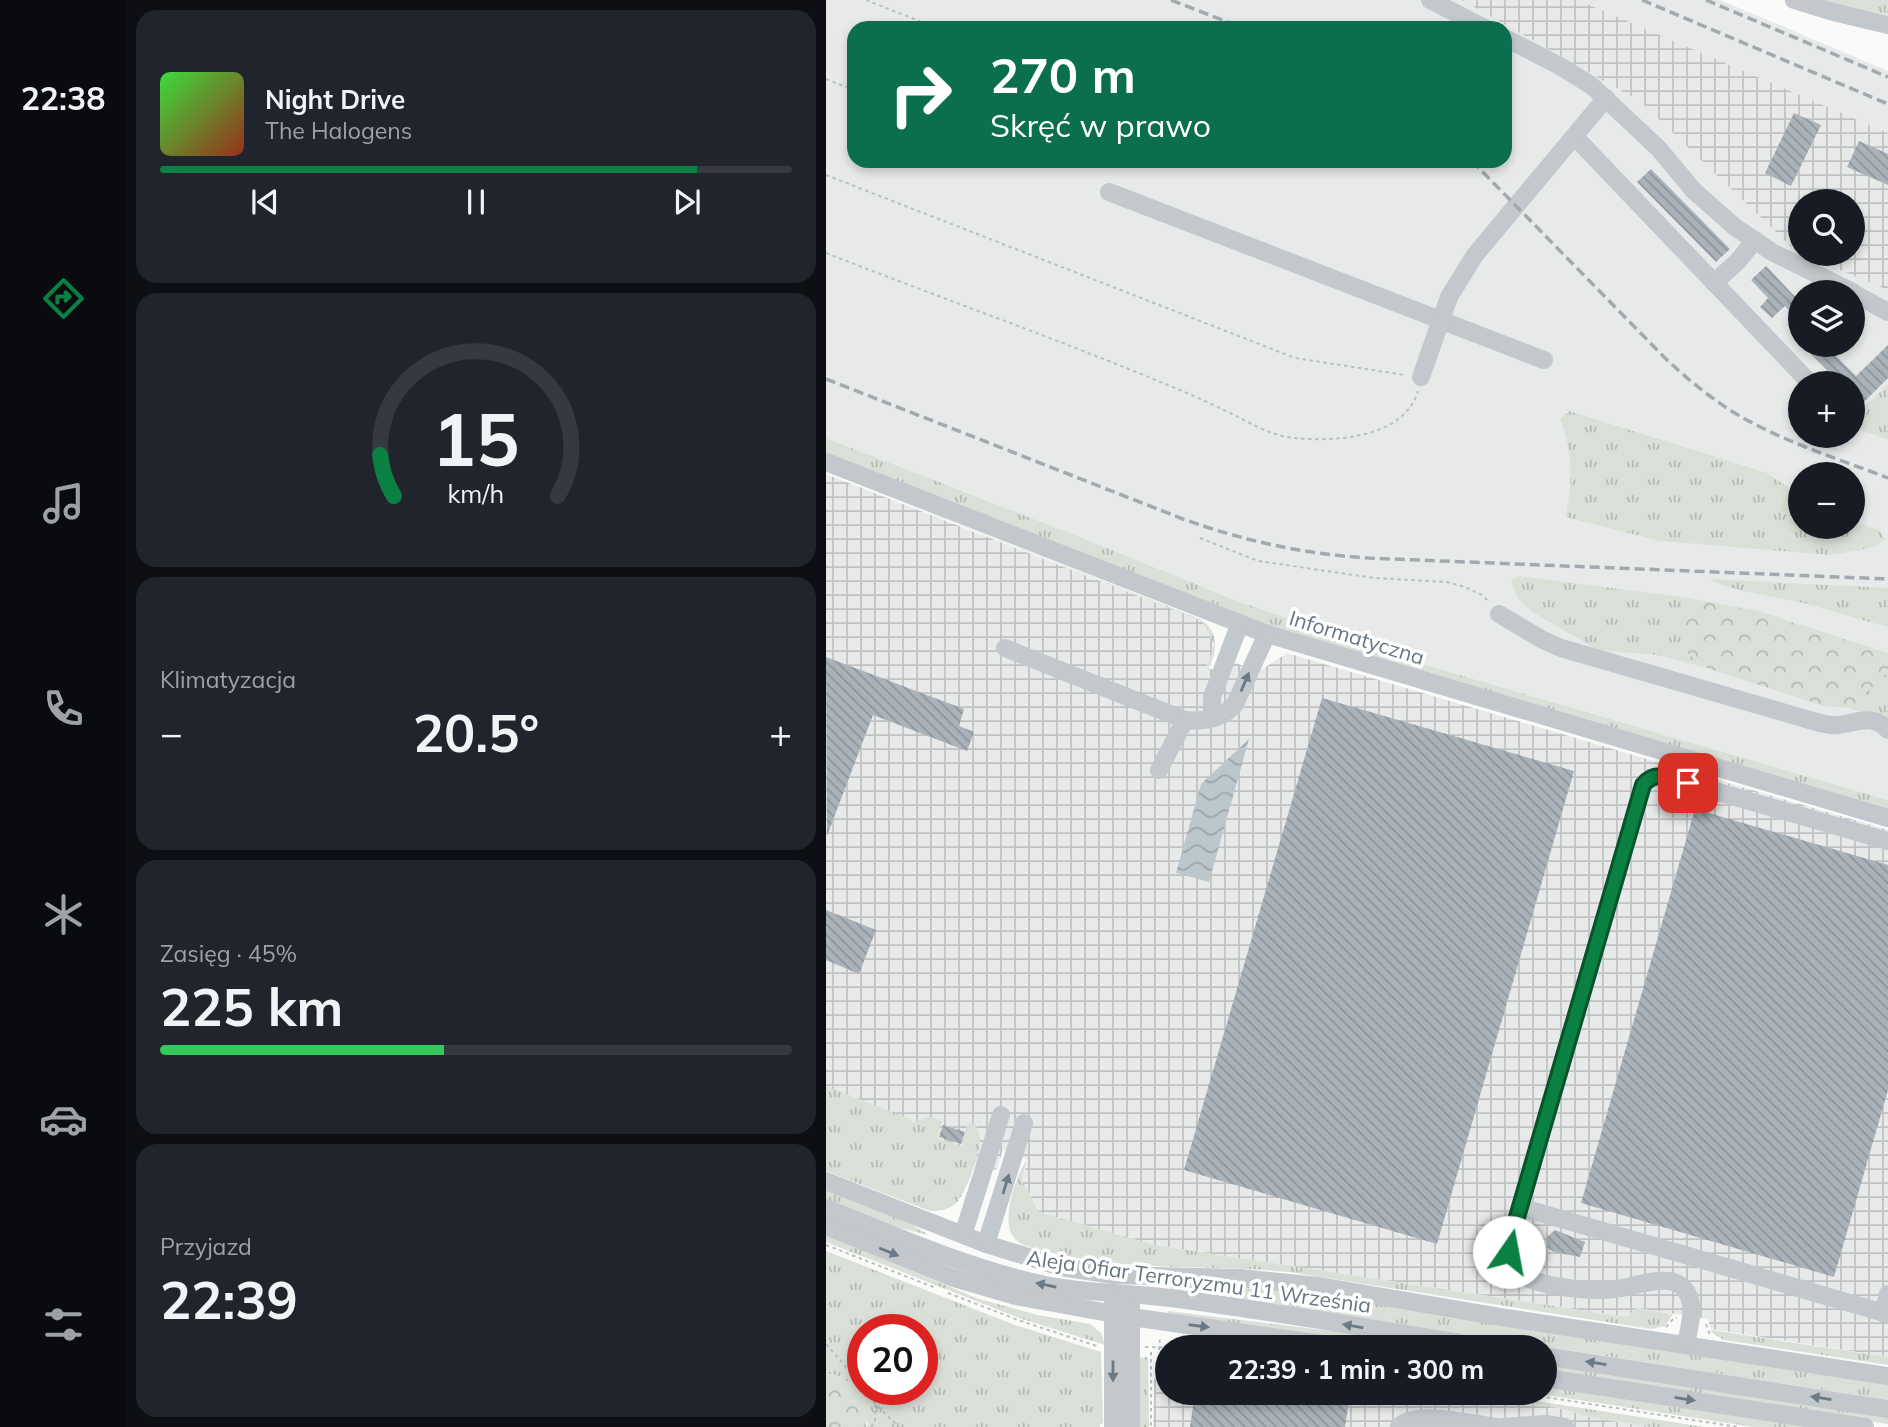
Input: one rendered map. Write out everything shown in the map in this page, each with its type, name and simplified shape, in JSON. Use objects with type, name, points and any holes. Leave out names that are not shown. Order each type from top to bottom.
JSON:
[{"type":"street","points":[[1430,0],[1471,21]]},
{"type":"street","points":[[1794,0],[1888,25]]},
{"type":"street","points":[[1512,42],[1592,86],[1659,149],[1694,191],[1735,227],[1772,252],[1829,280]]},
{"type":"street","points":[[1421,377],[1450,293],[1475,255],[1606,99]]},
{"type":"street","points":[[1575,137],[1798,371]]},
{"type":"street","points":[[1109,192],[1544,360]]},
{"type":"street","points":[[1714,283],[1738,261],[1755,240]]},
{"type":"street","points":[[1865,299],[1888,312]]},
{"type":"street","name":"Informatyczna","points":[[826,462],[1267,634],[1888,818]]},
{"type":"street","points":[[1499,614],[1542,640],[1561,648],[1820,723],[1836,726],[1854,720],[1869,720],[1884,725],[1888,730]]},
{"type":"street","points":[[1212,718],[1212,697],[1240,623]]},
{"type":"street","points":[[1005,648],[1185,720],[1200,722],[1227,714],[1235,704],[1267,634]]},
{"type":"street","points":[[1159,769],[1185,720]]},
{"type":"street","points":[[1686,1345],[1691,1306],[1688,1293],[1678,1284],[1663,1281],[1612,1290],[1591,1290],[1532,1281],[1516,1271],[1509,1252],[1510,1241],[1646,781],[1656,775],[1663,776],[1888,841]]},
{"type":"street","points":[[963,1235],[1001,1115]]},
{"type":"street","points":[[986,1244],[1024,1123]]},
{"type":"street","points":[[826,1181],[986,1244],[1061,1267],[1099,1273],[1240,1279],[1319,1286],[1501,1317],[1888,1376]]},
{"type":"street","points":[[1520,1207],[1885,1313],[1888,1294]]},
{"type":"street","name":"Aleja Ofiar Terroryzmu 11 Września","points":[[826,1208],[938,1254],[980,1268],[1065,1289],[1132,1294],[1265,1311],[1413,1335]]},
{"type":"street","name":"Aleja Ofiar Terroryzmu 11 Września","points":[[826,1226],[982,1287],[1041,1302],[1261,1335]]},
{"type":"street","points":[[1113,1293],[1122,1315],[1131,1427]]},
{"type":"street","points":[[1113,1427],[1122,1315],[1132,1294]]},
{"type":"street","points":[[1557,1358],[1888,1409]]},
{"type":"street","points":[[1557,1380],[1865,1427]]},
{"type":"street","points":[[1399,1427],[1411,1419],[1422,1417],[1454,1424],[1496,1427]]},
{"type":"street","points":[[1502,1427],[1545,1424],[1565,1427]]},
{"type":"path","points":[[866,0],[919,21]]},
{"type":"path","points":[[826,79],[847,87]]},
{"type":"path","points":[[826,175],[1296,358],[1421,377],[1413,404],[1406,414],[1394,422],[1355,437],[1292,438],[1267,431],[1162,383],[826,253]]},
{"type":"path","points":[[1200,538],[1258,561],[1375,578],[1447,582],[1482,596],[1499,614]]},
{"type":"path","points":[[826,1245],[1018,1320],[1103,1347]]},
{"type":"path","points":[[826,1344],[847,1368]]},
{"type":"path","points":[[1138,1347],[1155,1349]]},
{"type":"path","points":[[1151,1352],[1151,1427]]},
{"type":"path","points":[[1557,1399],[1738,1427]]},
{"type":"path","points":[[871,1427],[875,1421],[875,1405]]},
{"type":"path","points":[[876,1405],[899,1427]]},
{"type":"shaded area","points":[[826,0],[1720,0],[1888,71],[1888,800],[1405,659],[1240,602],[826,438]]},
{"type":"shaded area","points":[[1462,0],[1578,0],[1888,133],[1888,290],[1831,266],[1865,266],[1865,189],[1788,189],[1788,243],[1641,102],[1512,28],[1512,21],[1499,21]]},
{"type":"shaded area","points":[[826,474],[1202,621],[1215,645],[1206,667],[1228,675],[1234,662],[1258,672],[1287,653],[1888,830],[1888,1357],[1711,1329],[1708,1319],[1637,1308],[1626,1317],[1155,1245],[1039,1212],[1022,1180],[1028,1160],[1015,1153],[1003,1150],[996,1170],[971,1163],[826,1144]]},
{"type":"shaded area","points":[[1154,1379],[1155,1405],[1538,1405],[1651,1427],[1153,1427]]},
{"type":"green space","points":[[1820,0],[1888,0],[1888,15],[1822,1]]},
{"type":"green space","points":[[1888,385],[1888,439],[1865,432],[1865,405]]},
{"type":"green space","points":[[1569,411],[1767,473],[1788,487],[1788,539],[1865,539],[1865,525],[1879,530],[1885,539],[1874,547],[1831,555],[1660,541],[1566,517],[1570,491],[1570,456],[1560,419]]},
{"type":"green space","points":[[826,438],[1240,602],[1405,659],[1888,800],[1888,812],[1302,638],[826,456]]},
{"type":"green space","points":[[826,472],[1200,619],[1211,629],[1215,645],[1202,621]]},
{"type":"green space","points":[[1518,576],[1682,597],[1688,654],[1707,668],[1658,655],[1598,650],[1531,611],[1517,597],[1511,581]]},
{"type":"green space","points":[[1710,579],[1888,588],[1888,627],[1806,604],[1738,589]]},
{"type":"green space","points":[[1682,597],[1758,611],[1888,653],[1888,672],[1850,708],[1824,706],[1707,668],[1688,654]]},
{"type":"green space","points":[[1215,645],[1214,654],[1209,668],[1206,667]]},
{"type":"green space","points":[[1888,672],[1888,724],[1850,708]]},
{"type":"green space","points":[[826,1086],[910,1119],[912,1123],[929,1116],[942,1121],[937,1138],[962,1146],[967,1126],[970,1123],[975,1124],[980,1138],[978,1154],[968,1182],[956,1203],[944,1210],[930,1211],[826,1171]]},
{"type":"green space","points":[[1027,1159],[1022,1180],[1039,1212],[1155,1245],[1626,1317],[1637,1308],[1673,1314],[1665,1326],[1651,1329],[1289,1272],[1139,1265],[1079,1258],[1036,1249],[1015,1239],[1010,1231],[1009,1221],[1014,1187]]},
{"type":"green space","points":[[826,1188],[911,1222],[929,1235],[895,1227],[826,1199]]},
{"type":"green space","points":[[826,1235],[979,1299],[1038,1315],[1090,1324],[1101,1333],[1105,1345],[1019,1318],[826,1242]]},
{"type":"green space","points":[[826,1251],[1015,1325],[1101,1352],[1103,1423],[1100,1427],[866,1427],[868,1424],[860,1405],[938,1405],[938,1314],[847,1314],[847,1378],[826,1373]]},
{"type":"green space","points":[[1170,1283],[1309,1292],[1888,1383],[1888,1400],[1557,1348],[1557,1335],[1471,1335],[1171,1290]]},
{"type":"green space","points":[[1168,1311],[1360,1335],[1311,1335],[1167,1314]]},
{"type":"green space","points":[[1707,1319],[1711,1330],[1888,1357],[1888,1365],[1724,1340],[1712,1333]]},
{"type":"green space","points":[[1148,1357],[1149,1427],[1137,1427],[1138,1358]]},
{"type":"green space","points":[[1557,1364],[1888,1415],[1888,1424],[1557,1373]]},
{"type":"green space","points":[[826,1373],[847,1378],[847,1405],[867,1405],[866,1427],[826,1427]]},
{"type":"green space","points":[[1557,1388],[1812,1427],[1753,1427],[1557,1397]]},
{"type":"green space","points":[[1557,1404],[1704,1427],[1651,1427],[1594,1418],[1538,1405]]},
{"type":"water","points":[[1249,739],[1209,882],[1176,873],[1201,784]]},
{"type":"building","points":[[1794,113],[1821,125],[1791,186],[1765,173]]},
{"type":"building","points":[[1859,141],[1888,154],[1888,185],[1847,167]]},
{"type":"building","points":[[1651,169],[1730,249],[1716,262],[1637,182]]},
{"type":"building","points":[[1766,266],[1788,289],[1788,309],[1785,306],[1772,318],[1760,307],[1768,298],[1751,280]]},
{"type":"building","points":[[1888,345],[1888,378],[1865,401],[1865,371],[1861,371]]},
{"type":"building","points":[[1814,357],[1837,357],[1851,371],[1828,371]]},
{"type":"building","points":[[826,657],[964,709],[959,726],[974,732],[967,751],[873,715],[827,836]]},
{"type":"building","points":[[1322,698],[1574,771],[1437,1244],[1184,1170]]},
{"type":"building","points":[[1695,809],[1888,865],[1888,1090],[1834,1277],[1581,1203]]},
{"type":"building","points":[[826,910],[876,930],[859,974],[826,960]]},
{"type":"building","points":[[943,1125],[965,1132],[961,1144],[939,1137]]},
{"type":"building","points":[[1555,1230],[1585,1242],[1580,1257],[1554,1252],[1548,1248],[1547,1237]]},
{"type":"building","points":[[1193,1405],[1348,1405],[1345,1427],[1190,1427]]},
{"type":"railway","points":[[1171,0],[1225,21]]},
{"type":"railway","points":[[1642,0],[1888,104]]},
{"type":"railway","points":[[1706,0],[1888,77]]},
{"type":"railway","points":[[1479,168],[1665,358],[1706,393],[1733,412],[1770,432],[1888,478]]},
{"type":"railway","points":[[826,379],[1183,519],[1251,540],[1297,550],[1368,558],[1888,579]]},
{"type":"route","points":[[1509,1252],[1643,785],[1656,775],[1688,783]]}]
